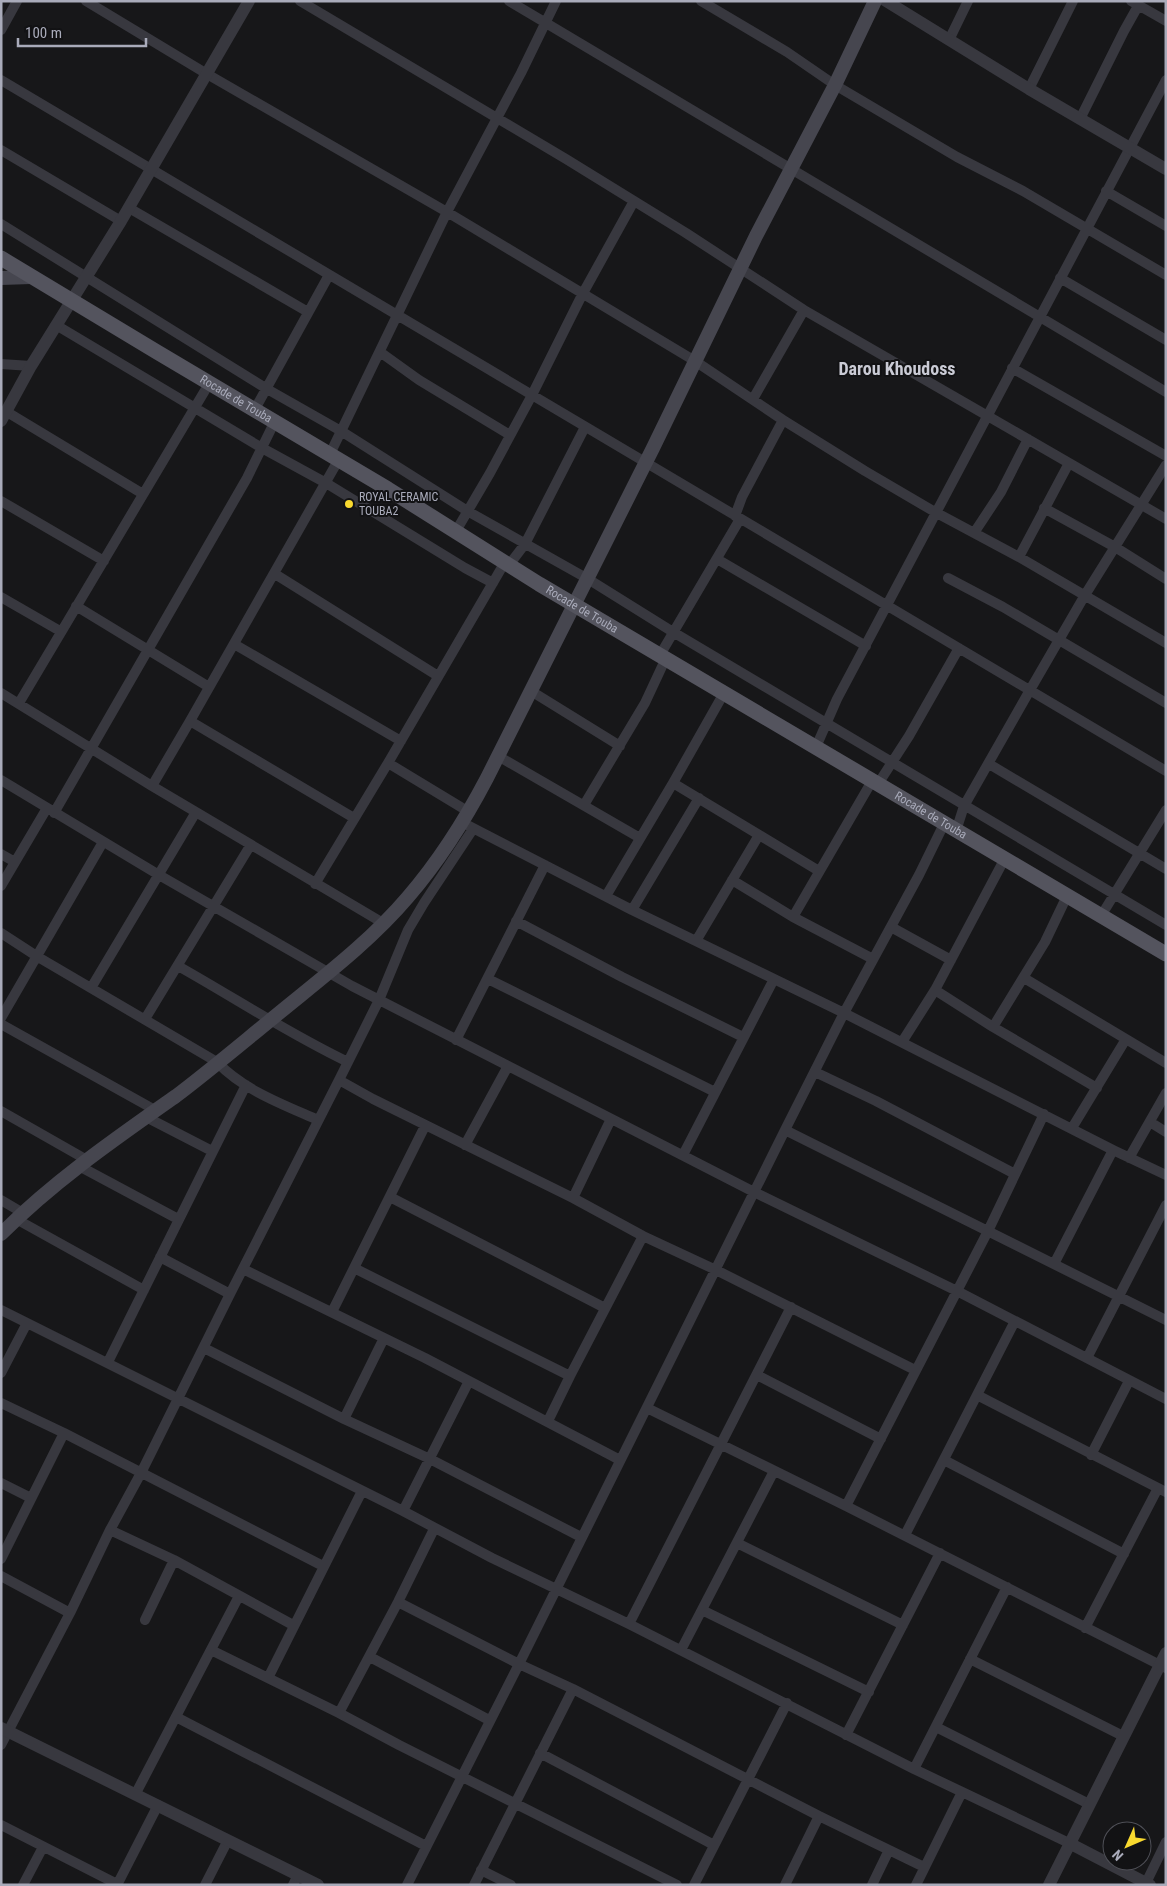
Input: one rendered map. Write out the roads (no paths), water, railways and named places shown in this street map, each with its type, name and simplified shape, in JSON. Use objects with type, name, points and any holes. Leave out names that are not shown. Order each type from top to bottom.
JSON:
[{"type":"main road","points":[[1,1234],[31,1204],[121,1133],[150,1114],[217,1062],[328,972],[383,923],[420,882],[468,821],[498,756],[646,463],[740,268],[835,85],[875,1]]},
{"type":"main road","name":"Rocade de Touba","points":[[1,258],[335,457],[575,605],[1166,954]]},
{"type":"main road","points":[[1,278],[31,277]]},
{"type":"street","points":[[1,30],[17,1]]},
{"type":"street","points":[[86,1],[207,74],[447,212],[695,361],[783,420],[935,512],[1019,557],[1166,643]]},
{"type":"street","points":[[143,494],[4,416],[31,366],[129,208],[249,1]]},
{"type":"street","points":[[300,1],[497,117],[634,201],[804,310],[1166,518]]},
{"type":"street","points":[[508,1],[1166,392]]},
{"type":"street","points":[[152,786],[326,483],[335,457],[341,430],[447,212],[521,73],[556,1]]},
{"type":"street","points":[[701,1],[787,52],[835,85],[957,157],[1024,191],[1166,275]]},
{"type":"street","points":[[886,1],[1029,89],[1166,169]]},
{"type":"street","points":[[949,40],[968,1]]},
{"type":"street","points":[[1029,89],[1073,1]]},
{"type":"street","points":[[1080,119],[1124,31],[1135,3],[1166,21]]},
{"type":"street","points":[[1,80],[1166,771]]},
{"type":"street","points":[[816,747],[837,700],[935,512],[1166,80]]},
{"type":"street","points":[[1,150],[121,221]]},
{"type":"street","points":[[1106,191],[1166,226]]},
{"type":"street","points":[[456,531],[532,395],[582,294],[634,201]]},
{"type":"street","points":[[129,208],[308,312]]},
{"type":"street","points":[[1,224],[267,389],[341,430],[468,512],[588,579],[826,724],[1166,925]]},
{"type":"street","points":[[255,410],[329,275]]},
{"type":"street","points":[[1060,278],[1166,340]]},
{"type":"street","points":[[753,399],[804,310]]},
{"type":"street","points":[[56,325],[493,583]]},
{"type":"street","points":[[380,352],[419,380],[510,435]]},
{"type":"street","points":[[1,364],[31,366]]},
{"type":"street","points":[[1012,368],[1166,456]]},
{"type":"street","points":[[19,703],[60,631],[104,561],[210,382]]},
{"type":"street","points":[[584,805],[645,702],[673,632],[716,559],[738,517],[742,497],[783,420]]},
{"type":"street","points":[[1,886],[15,862],[92,748],[247,478],[275,421]]},
{"type":"street","points":[[316,884],[493,583],[525,544],[585,427]]},
{"type":"street","points":[[974,533],[1001,492],[1028,439]]},
{"type":"street","points":[[1019,557],[1069,463]]},
{"type":"street","points":[[407,1885],[844,1013],[919,875],[950,827],[961,821],[964,806],[1030,690],[1085,595],[1166,465]]},
{"type":"street","points":[[1,501],[104,561]]},
{"type":"street","points":[[1044,508],[1115,546],[1166,579]]},
{"type":"street","points":[[716,559],[866,646]]},
{"type":"street","points":[[275,574],[438,676]]},
{"type":"street","points":[[948,578],[1166,702]]},
{"type":"street","points":[[1,597],[60,631]]},
{"type":"street","points":[[76,606],[209,687]]},
{"type":"street","points":[[234,644],[401,740]]},
{"type":"street","points":[[793,917],[875,783],[892,762],[959,648]]},
{"type":"street","points":[[531,691],[620,746]]},
{"type":"street","points":[[1,693],[250,846],[383,923]]},
{"type":"street","points":[[606,896],[724,693]]},
{"type":"street","points":[[190,721],[354,818]]},
{"type":"street","points":[[498,756],[640,838]]},
{"type":"street","points":[[388,763],[468,821],[545,864],[632,910],[844,1013],[1166,1175]]},
{"type":"street","points":[[989,764],[1139,855],[1166,869]]},
{"type":"street","points":[[1,780],[212,907],[379,1000],[754,1192],[957,1291],[1166,1399]]},
{"type":"street","points":[[673,783],[820,871]]},
{"type":"street","points":[[632,910],[699,798]]},
{"type":"street","points":[[1101,916],[1166,810]]},
{"type":"street","points":[[91,988],[196,812]]},
{"type":"street","points":[[1,1745],[5,1730],[70,1613],[110,1530],[142,1473],[230,1294],[379,1000],[412,923],[468,821]]},
{"type":"street","points":[[696,941],[760,836]]},
{"type":"street","points":[[1,1018],[103,842]]},
{"type":"street","points":[[145,1020],[250,846]]},
{"type":"street","points":[[1,854],[15,862]]},
{"type":"street","points":[[902,1042],[952,960],[1004,860]]},
{"type":"street","points":[[456,1040],[545,864]]},
{"type":"street","points":[[732,880],[793,917],[873,959]]},
{"type":"street","points":[[993,1027],[1045,942],[1067,896]]},
{"type":"street","points":[[516,921],[598,965],[743,1037]]},
{"type":"street","points":[[891,927],[952,960]]},
{"type":"street","points":[[1,933],[38,957],[217,1062],[229,1074],[246,1085],[318,1120]]},
{"type":"street","points":[[178,966],[271,1019],[289,1032],[348,1062]]},
{"type":"street","points":[[1024,978],[1166,1063]]},
{"type":"street","points":[[488,979],[714,1092]]},
{"type":"street","points":[[683,1155],[774,979]]},
{"type":"street","points":[[935,990],[993,1027],[1097,1088]]},
{"type":"street","points":[[1,1024],[212,1151]]},
{"type":"street","points":[[1072,1128],[1126,1039]]},
{"type":"street","points":[[465,1145],[508,1066]]},
{"type":"street","points":[[815,1072],[876,1101],[1014,1174]]},
{"type":"street","points":[[339,1080],[426,1126],[573,1198],[643,1236],[716,1270],[915,1370]]},
{"type":"street","points":[[108,1362],[246,1085]]},
{"type":"street","points":[[1129,1158],[1166,1093]]},
{"type":"street","points":[[1,1111],[83,1163],[178,1219]]},
{"type":"street","points":[[846,1506],[988,1232],[1044,1114]]},
{"type":"street","points":[[573,1198],[610,1119]]},
{"type":"street","points":[[1150,1122],[1166,1132]]},
{"type":"street","points":[[332,1312],[426,1126]]},
{"type":"street","points":[[785,1130],[1166,1320]]},
{"type":"street","points":[[1054,1264],[1113,1150]]},
{"type":"street","points":[[390,1197],[605,1308]]},
{"type":"street","points":[[1,1200],[20,1216],[144,1290]]},
{"type":"street","points":[[1087,1358],[1166,1205]]},
{"type":"street","points":[[548,1422],[643,1236]]},
{"type":"street","points":[[160,1257],[230,1294]]},
{"type":"street","points":[[354,1268],[570,1376]]},
{"type":"street","points":[[243,1269],[469,1381],[620,1460]]},
{"type":"street","points":[[630,1624],[791,1307]]},
{"type":"street","points":[[1,1310],[403,1511],[434,1529],[630,1624],[846,1735],[1147,1884],[1165,1843]]},
{"type":"street","points":[[905,1535],[1015,1321]]},
{"type":"street","points":[[1,1373],[27,1323]]},
{"type":"street","points":[[344,1419],[384,1338]]},
{"type":"street","points":[[204,1348],[581,1537]]},
{"type":"street","points":[[757,1375],[881,1439]]},
{"type":"street","points":[[403,1511],[469,1381]]},
{"type":"street","points":[[1091,1454],[1130,1381]]},
{"type":"street","points":[[977,1395],[1162,1490],[1124,1554],[1085,1628]]},
{"type":"street","points":[[1,1403],[323,1566]]},
{"type":"street","points":[[647,1408],[905,1535],[1163,1667]]},
{"type":"street","points":[[1,1559],[64,1434]]},
{"type":"street","points":[[944,1460],[1124,1554]]},
{"type":"street","points":[[681,1650],[774,1471]]},
{"type":"street","points":[[1,1483],[31,1498]]},
{"type":"street","points":[[268,1678],[362,1491]]},
{"type":"street","points":[[339,1713],[370,1657],[434,1529]]},
{"type":"street","points":[[110,1530],[174,1560],[293,1625]]},
{"type":"street","points":[[737,1543],[903,1625]]},
{"type":"street","points":[[846,1735],[940,1554]]},
{"type":"street","points":[[145,1620],[174,1560]]},
{"type":"street","points":[[1,1576],[70,1613]]},
{"type":"street","points":[[914,1769],[1007,1587]]},
{"type":"street","points":[[136,1794],[239,1596]]},
{"type":"street","points":[[398,1602],[819,1816],[924,1867]]},
{"type":"street","points":[[702,1610],[868,1692]]},
{"type":"street","points":[[211,1650],[677,1885]]},
{"type":"street","points":[[1049,1885],[1123,1736],[1163,1667],[1166,1653]]},
{"type":"street","points":[[370,1657],[489,1720]]},
{"type":"street","points":[[970,1659],[1123,1736]]},
{"type":"street","points":[[474,1885],[572,1689]]},
{"type":"street","points":[[694,1885],[786,1703]]},
{"type":"street","points":[[176,1717],[426,1846]]},
{"type":"street","points":[[936,1727],[1089,1804]]},
{"type":"street","points":[[5,1730],[228,1840],[296,1880],[318,1885]]},
{"type":"street","points":[[540,1753],[714,1845]]},
{"type":"street","points":[[916,1885],[962,1792]]},
{"type":"street","points":[[1,1825],[117,1884],[158,1805]]},
{"type":"street","points":[[785,1885],[819,1816]]},
{"type":"street","points":[[206,1885],[228,1840]]},
{"type":"street","points":[[24,1885],[43,1847]]},
{"type":"street","points":[[872,1885],[889,1850]]},
{"type":"street","points":[[481,1870],[511,1885]]},
{"type":"place","name":"ROYAL CERAMIC TOUBA2","points":[[349,504]]},
{"type":"district","name":"Darou Khoudoss","points":[[897,368]]}]
